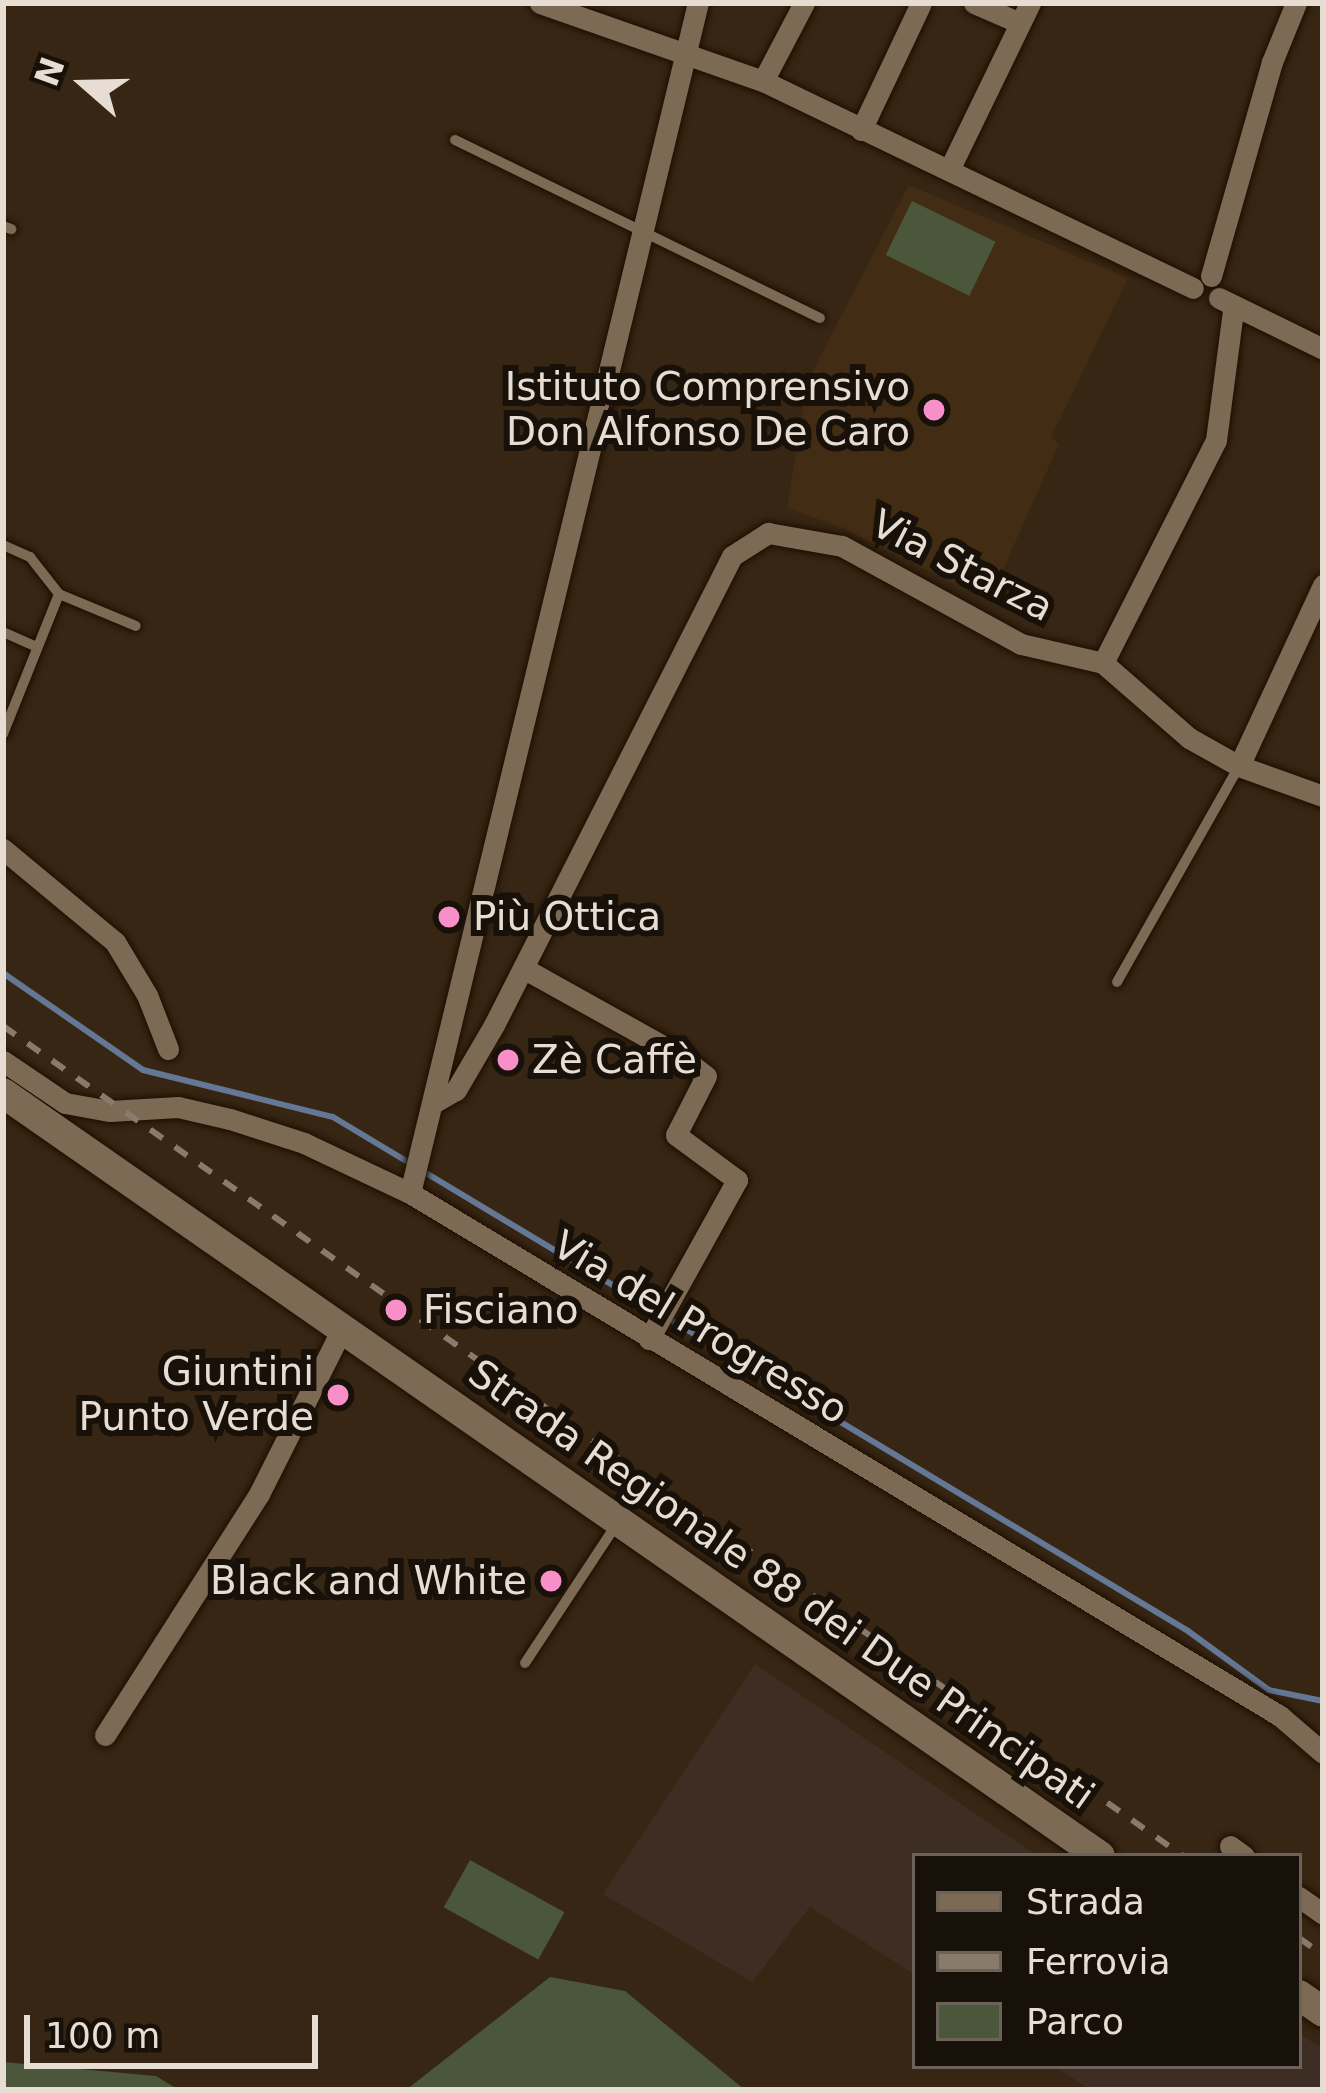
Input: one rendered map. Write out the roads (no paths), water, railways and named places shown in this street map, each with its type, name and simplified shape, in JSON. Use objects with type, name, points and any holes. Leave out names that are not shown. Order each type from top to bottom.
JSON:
[{"type":"main road","name":"Strada Regionale 88 dei Due Principati","points":[[3,1093],[1096,1853]]},
{"type":"street","points":[[540,3],[763,81],[861,130],[1202,282]]},
{"type":"street","points":[[412,1186],[698,3]]},
{"type":"street","points":[[763,81],[804,3]]},
{"type":"street","points":[[861,130],[921,3]]},
{"type":"street","points":[[949,170],[1025,13],[974,3]]},
{"type":"street","points":[[1296,3],[1272,62],[1202,282],[1204,304],[1226,304],[1323,350]]},
{"type":"street","points":[[1226,304],[1216,440],[1102,663],[1189,738],[1239,766],[1323,796]]},
{"type":"street","name":"Via Starza","points":[[435,1102],[456,1090],[523,968],[732,556],[768,532],[842,546],[1021,644],[1102,663]]},
{"type":"street","points":[[1239,766],[1323,585]]},
{"type":"street","points":[[3,849],[115,942],[147,995],[168,1049]]},
{"type":"street","points":[[523,968],[619,1019],[706,1076],[676,1135],[737,1180],[653,1333]]},
{"type":"street","name":"Via del Progresso","points":[[3,1061],[65,1103],[87,1110],[178,1107],[230,1119],[412,1186],[1280,1716],[1323,1753]]},
{"type":"street","points":[[105,1736],[260,1494],[343,1327]]},
{"type":"lane","points":[[455,140],[820,318]]},
{"type":"lane","points":[[3,545],[30,557],[59,594],[136,626]]},
{"type":"lane","points":[[3,734],[59,594]]},
{"type":"lane","points":[[3,632],[38,647]]},
{"type":"lane","points":[[1117,982],[1239,766]]},
{"type":"lane","points":[[525,1663],[620,1520]]},
{"type":"waterway","points":[[3,973],[143,1070],[333,1117],[1188,1631],[1269,1690],[1323,1701]]},
{"type":"railway","points":[[3,1026],[1179,1853]]},
{"type":"railway","points":[[1302,1940],[1323,1955]]},
{"type":"place","name":"Istituto Comprensivo Don Alfonso De Caro","points":[[934,410]]},
{"type":"place","name":"Più Ottica","points":[[449,917]]},
{"type":"place","name":"Zè Caffè","points":[[508,1060]]},
{"type":"place","name":"Fisciano","points":[[396,1310]]},
{"type":"place","name":"Giuntini Punto Verde","points":[[338,1395]]},
{"type":"place","name":"Black and White","points":[[551,1581]]}]
